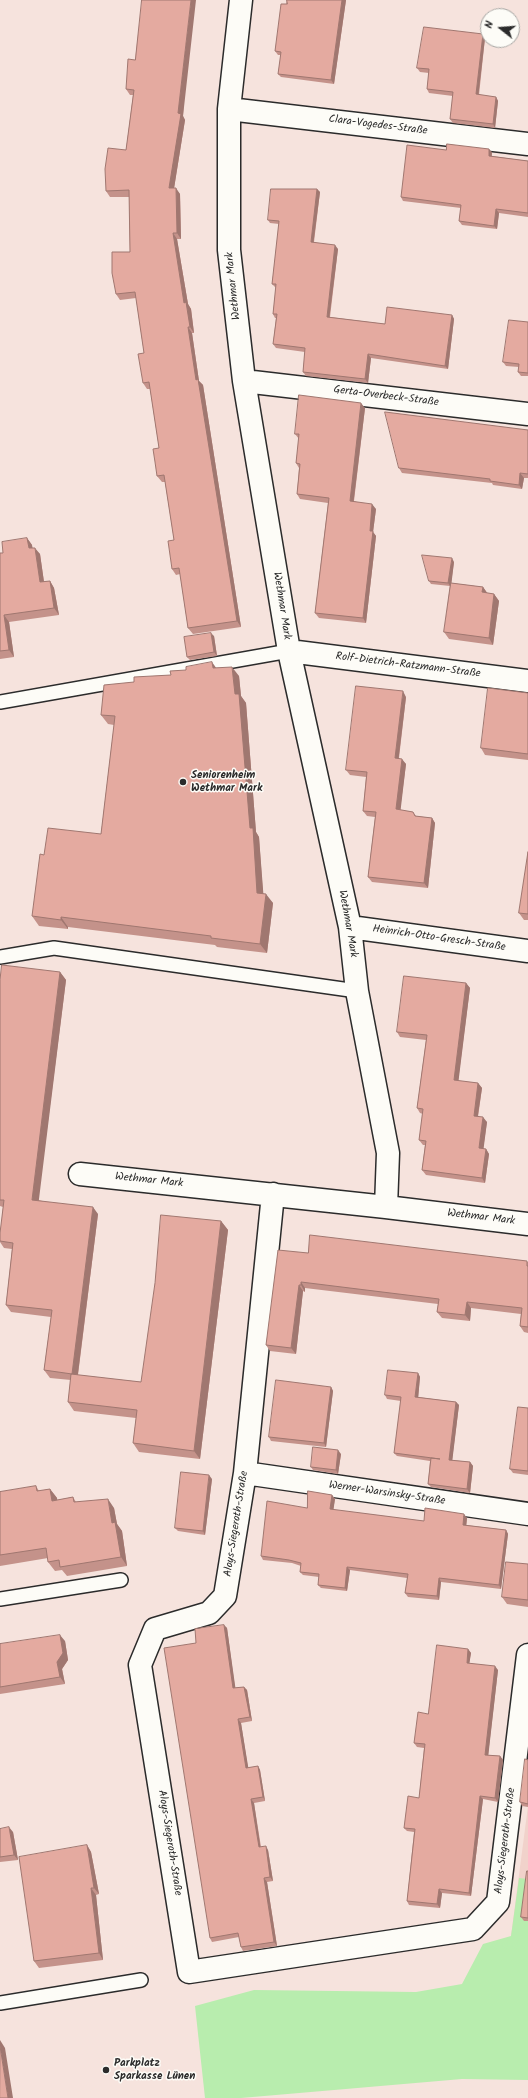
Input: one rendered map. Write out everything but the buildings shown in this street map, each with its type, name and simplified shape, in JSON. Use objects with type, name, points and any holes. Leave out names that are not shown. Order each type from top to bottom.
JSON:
[{"type":"street","name":"Wethmar Mark","points":[[241,0],[228,109],[229,250],[244,381],[289,651],[350,926],[358,991],[388,1153],[386,1207]]},
{"type":"street","name":"Clara-Vogedes-Straße","points":[[228,109],[528,144]]},
{"type":"street","name":"Gerta-Overbeck-Straße","points":[[244,381],[528,414]]},
{"type":"street","name":"Rolf-Dietrich-Ratzmann-Straße","points":[[289,651],[528,680]]},
{"type":"street","name":"Heinrich-Otto-Gresch-Straße","points":[[350,926],[528,951]]},
{"type":"street","name":"Wethmar Mark","points":[[80,1174],[274,1194],[528,1224]]},
{"type":"street","name":"Aloys-Siegeroth-Straße","points":[[274,1194],[245,1473],[225,1596],[209,1613],[155,1629],[140,1665],[189,1972],[473,1930],[498,1902],[528,1655]]},
{"type":"street","name":"Werner-Warsinsky-Straße","points":[[245,1473],[528,1514]]},
{"type":"lane","points":[[0,702],[289,651]]},
{"type":"lane","points":[[0,957],[54,948],[358,991]]},
{"type":"lane","points":[[0,1598],[122,1580]]},
{"type":"lane","points":[[0,2003],[141,1980]]},
{"type":"shaded area","points":[[528,1806],[528,1938],[511,1936]]},
{"type":"green space","points":[[519,1878],[528,1879],[524,1921],[528,1921],[528,2080],[462,2079],[241,2098],[205,2098],[195,2006],[254,1990],[416,1992],[462,1984],[483,1944],[511,1936]]},
{"type":"place","name":"Seniorenheim Wethmar Mark","points":[[183,782]]},
{"type":"place","name":"Parkplatz Sparkasse Lünen","points":[[106,2070]]}]
